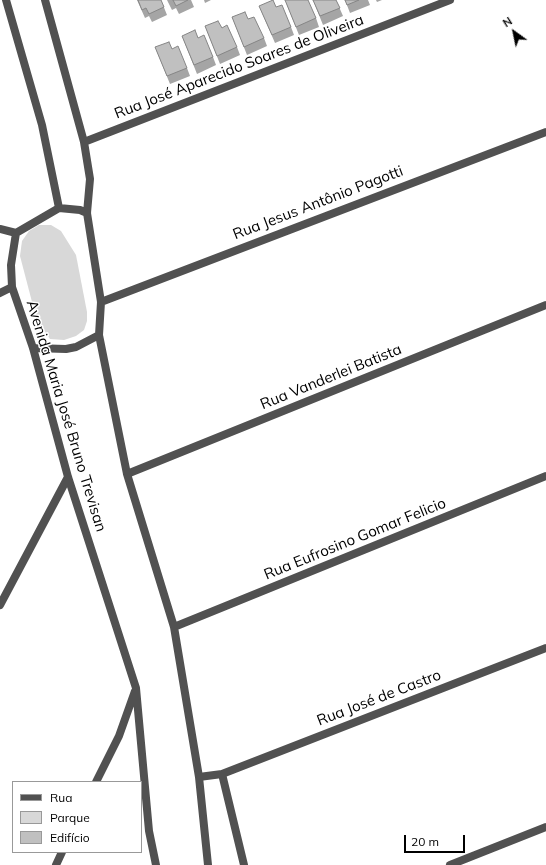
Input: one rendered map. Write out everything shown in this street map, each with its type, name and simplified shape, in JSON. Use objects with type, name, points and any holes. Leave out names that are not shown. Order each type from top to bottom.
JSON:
[{"type":"street","points":[[6,0],[42,125],[59,208]]},
{"type":"street","points":[[45,0],[84,142],[90,179],[87,213],[101,302],[99,335],[127,474],[174,628],[199,777],[208,865]]},
{"type":"street","name":"Rua José Aparecido Soares de Oliveira","points":[[84,142],[450,0]]},
{"type":"street","name":"Rua Jesus Antônio Pagotti","points":[[101,302],[546,132]]},
{"type":"street","points":[[0,229],[16,233],[59,208],[80,210],[87,213]]},
{"type":"street","name":"Avenida Maria José Bruno Trevisan","points":[[16,233],[11,265],[12,287],[33,348],[68,477],[136,688],[149,831],[156,865]]},
{"type":"street","points":[[0,293],[12,287]]},
{"type":"street","name":"Rua Vanderlei Batista","points":[[127,474],[546,305]]},
{"type":"street","points":[[33,348],[56,349],[76,347],[99,335]]},
{"type":"street","name":"Rua Eufrosino Gomar Felicio","points":[[174,628],[546,476]]},
{"type":"street","points":[[0,605],[68,477]]},
{"type":"street","name":"Rua José de Castro","points":[[199,777],[222,774],[546,648]]},
{"type":"street","points":[[96,781],[119,736],[136,688]]},
{"type":"street","points":[[222,774],[244,865]]},
{"type":"street","points":[[450,865],[546,827]]},
{"type":"street","points":[[56,865],[62,853]]},
{"type":"green space","points":[[39,225],[51,225],[61,231],[76,255],[87,312],[87,321],[84,330],[76,336],[64,340],[50,339],[37,321],[20,256],[22,241],[29,231]]},
{"type":"building","points":[[138,0],[161,0],[164,7],[149,14],[146,8],[142,10]]},
{"type":"building","points":[[173,0],[188,0],[176,6]]},
{"type":"building","points":[[273,0],[276,7],[282,5],[291,27],[272,35],[259,6]]},
{"type":"building","points":[[285,0],[308,0],[316,18],[296,27]]},
{"type":"building","points":[[313,0],[336,0],[340,8],[320,16]]},
{"type":"building","points":[[345,0],[359,0],[347,5]]},
{"type":"building","points":[[245,12],[248,19],[254,17],[264,38],[244,47],[232,17]]},
{"type":"building","points":[[218,21],[222,28],[227,25],[237,47],[217,56],[205,26]]},
{"type":"building","points":[[195,30],[198,38],[204,35],[213,57],[194,65],[182,36]]},
{"type":"building","points":[[169,42],[172,49],[178,46],[187,68],[167,76],[155,47]]}]
